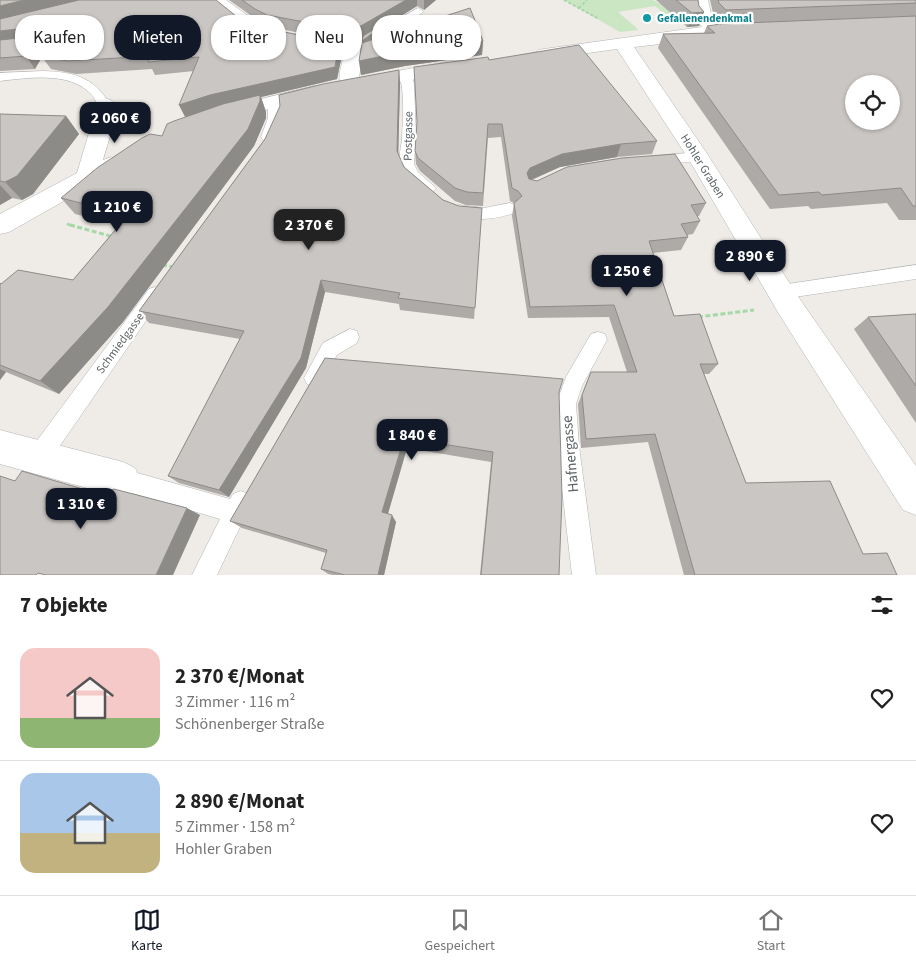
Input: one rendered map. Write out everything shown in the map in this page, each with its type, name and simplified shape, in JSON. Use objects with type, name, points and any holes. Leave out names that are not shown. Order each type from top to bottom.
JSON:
[{"type":"street","points":[[216,0],[252,27],[265,33],[296,39]]},
{"type":"street","points":[[700,0],[704,18],[714,30]]},
{"type":"street","points":[[526,57],[714,30],[762,29]]},
{"type":"street","name":"Hohler Graben","points":[[622,42],[698,157],[785,299],[916,497]]},
{"type":"street","points":[[349,84],[352,60]]},
{"type":"street","points":[[207,119],[349,84],[471,65]]},
{"type":"street","points":[[86,178],[104,116],[104,104]]},
{"type":"street","points":[[0,225],[125,157]]},
{"type":"street","points":[[0,447],[123,480]]},
{"type":"lane","points":[[362,44],[371,37],[398,24],[418,11]]},
{"type":"lane","points":[[0,49],[59,42],[40,74]]},
{"type":"lane","points":[[0,77],[40,74],[61,76],[91,87],[101,97],[104,104]]},
{"type":"lane","name":"Postgasse","points":[[405,74],[408,83],[409,135],[407,164],[412,175],[438,197]]},
{"type":"lane","points":[[263,148],[275,118],[274,101]]},
{"type":"lane","points":[[644,162],[698,157]]},
{"type":"lane","points":[[449,207],[465,213],[478,214],[495,214],[510,209]]},
{"type":"lane","name":"Schmiedgasse","points":[[38,458],[175,267]]},
{"type":"lane","points":[[785,299],[916,272]]},
{"type":"lane","points":[[302,398],[330,349],[350,337]]},
{"type":"lane","name":"Hafnergasse","points":[[584,575],[568,446],[566,404],[573,383],[598,340]]},
{"type":"lane","points":[[123,480],[235,512]]},
{"type":"lane","points":[[204,575],[249,488]]},
{"type":"path","points":[[579,8],[587,0]]},
{"type":"path","points":[[22,213],[114,237],[118,244]]},
{"type":"path","points":[[156,264],[175,267]]},
{"type":"path","points":[[696,317],[785,299]]},
{"type":"green space","points":[[564,0],[653,0],[686,18],[677,24],[655,6],[618,12],[639,30],[620,32]]},
{"type":"building","points":[[0,0],[24,0],[0,6]]},
{"type":"building","points":[[79,0],[216,0],[235,15],[211,15],[211,60],[286,60],[286,32],[296,34],[296,60],[336,60],[335,67],[210,95],[179,105],[198,60],[201,60],[201,15],[114,15],[114,58],[104,59],[104,15],[17,15]]},
{"type":"building","points":[[242,0],[406,0],[380,15],[372,15],[372,20],[362,25],[362,15],[296,15],[296,20],[286,19],[286,15],[267,15]]},
{"type":"building","points":[[676,0],[698,0],[699,6],[704,12],[692,13]]},
{"type":"building","points":[[718,0],[916,0],[916,3],[726,10]]},
{"type":"building","points":[[470,8],[473,15],[448,15]]},
{"type":"building","points":[[15,15],[15,29],[0,31],[0,19]]},
{"type":"building","points":[[916,16],[916,206],[913,206],[901,188],[822,195],[819,192],[779,195],[663,34],[715,33],[707,26]]},
{"type":"building","points":[[372,31],[372,34],[362,41],[363,36]]},
{"type":"building","points":[[15,38],[15,57],[0,58],[0,40]]},
{"type":"building","points":[[372,40],[372,58],[359,61],[362,60],[362,43]]},
{"type":"building","points":[[579,45],[657,141],[621,144],[562,154],[530,168],[527,173],[529,179],[537,181],[567,167],[622,158],[675,154],[706,203],[691,205],[700,221],[681,224],[688,237],[649,241],[674,316],[700,314],[718,364],[700,364],[746,483],[830,481],[863,554],[887,553],[897,575],[695,575],[655,434],[586,439],[582,395],[591,372],[637,372],[614,305],[530,307],[514,203],[522,196],[512,188],[502,124],[488,124],[483,193],[467,192],[455,188],[418,158],[415,151],[417,122],[414,67],[466,60],[481,60],[481,58],[488,57],[489,60]]},
{"type":"building","points":[[149,60],[168,60],[148,62]]},
{"type":"building","points":[[399,70],[397,151],[404,167],[443,200],[459,206],[482,208],[475,308],[398,298],[400,293],[321,280],[301,358],[219,490],[168,476],[244,331],[139,311],[265,139],[280,106],[279,95],[323,84]]},
{"type":"building","points":[[260,95],[260,101],[248,129],[108,307],[40,381],[0,365],[0,283],[18,270],[73,280],[128,215],[61,198],[97,168],[142,138],[150,134],[162,136],[167,124],[223,104]]},
{"type":"building","points":[[0,114],[66,116],[17,176],[5,182],[0,181]]},
{"type":"building","points":[[916,314],[916,386],[868,317]]},
{"type":"building","points":[[325,358],[563,379],[559,392],[562,497],[559,575],[481,575],[493,452],[404,438],[382,512],[392,515],[378,575],[345,575],[321,569],[327,550],[230,521]]},
{"type":"building","points":[[22,471],[96,493],[98,490],[106,492],[114,489],[187,508],[156,575],[46,575],[38,573],[36,575],[0,575],[0,476],[15,481]]},
{"type":"place","name":"Gefallenendenkmal","points":[[647,18]]}]
